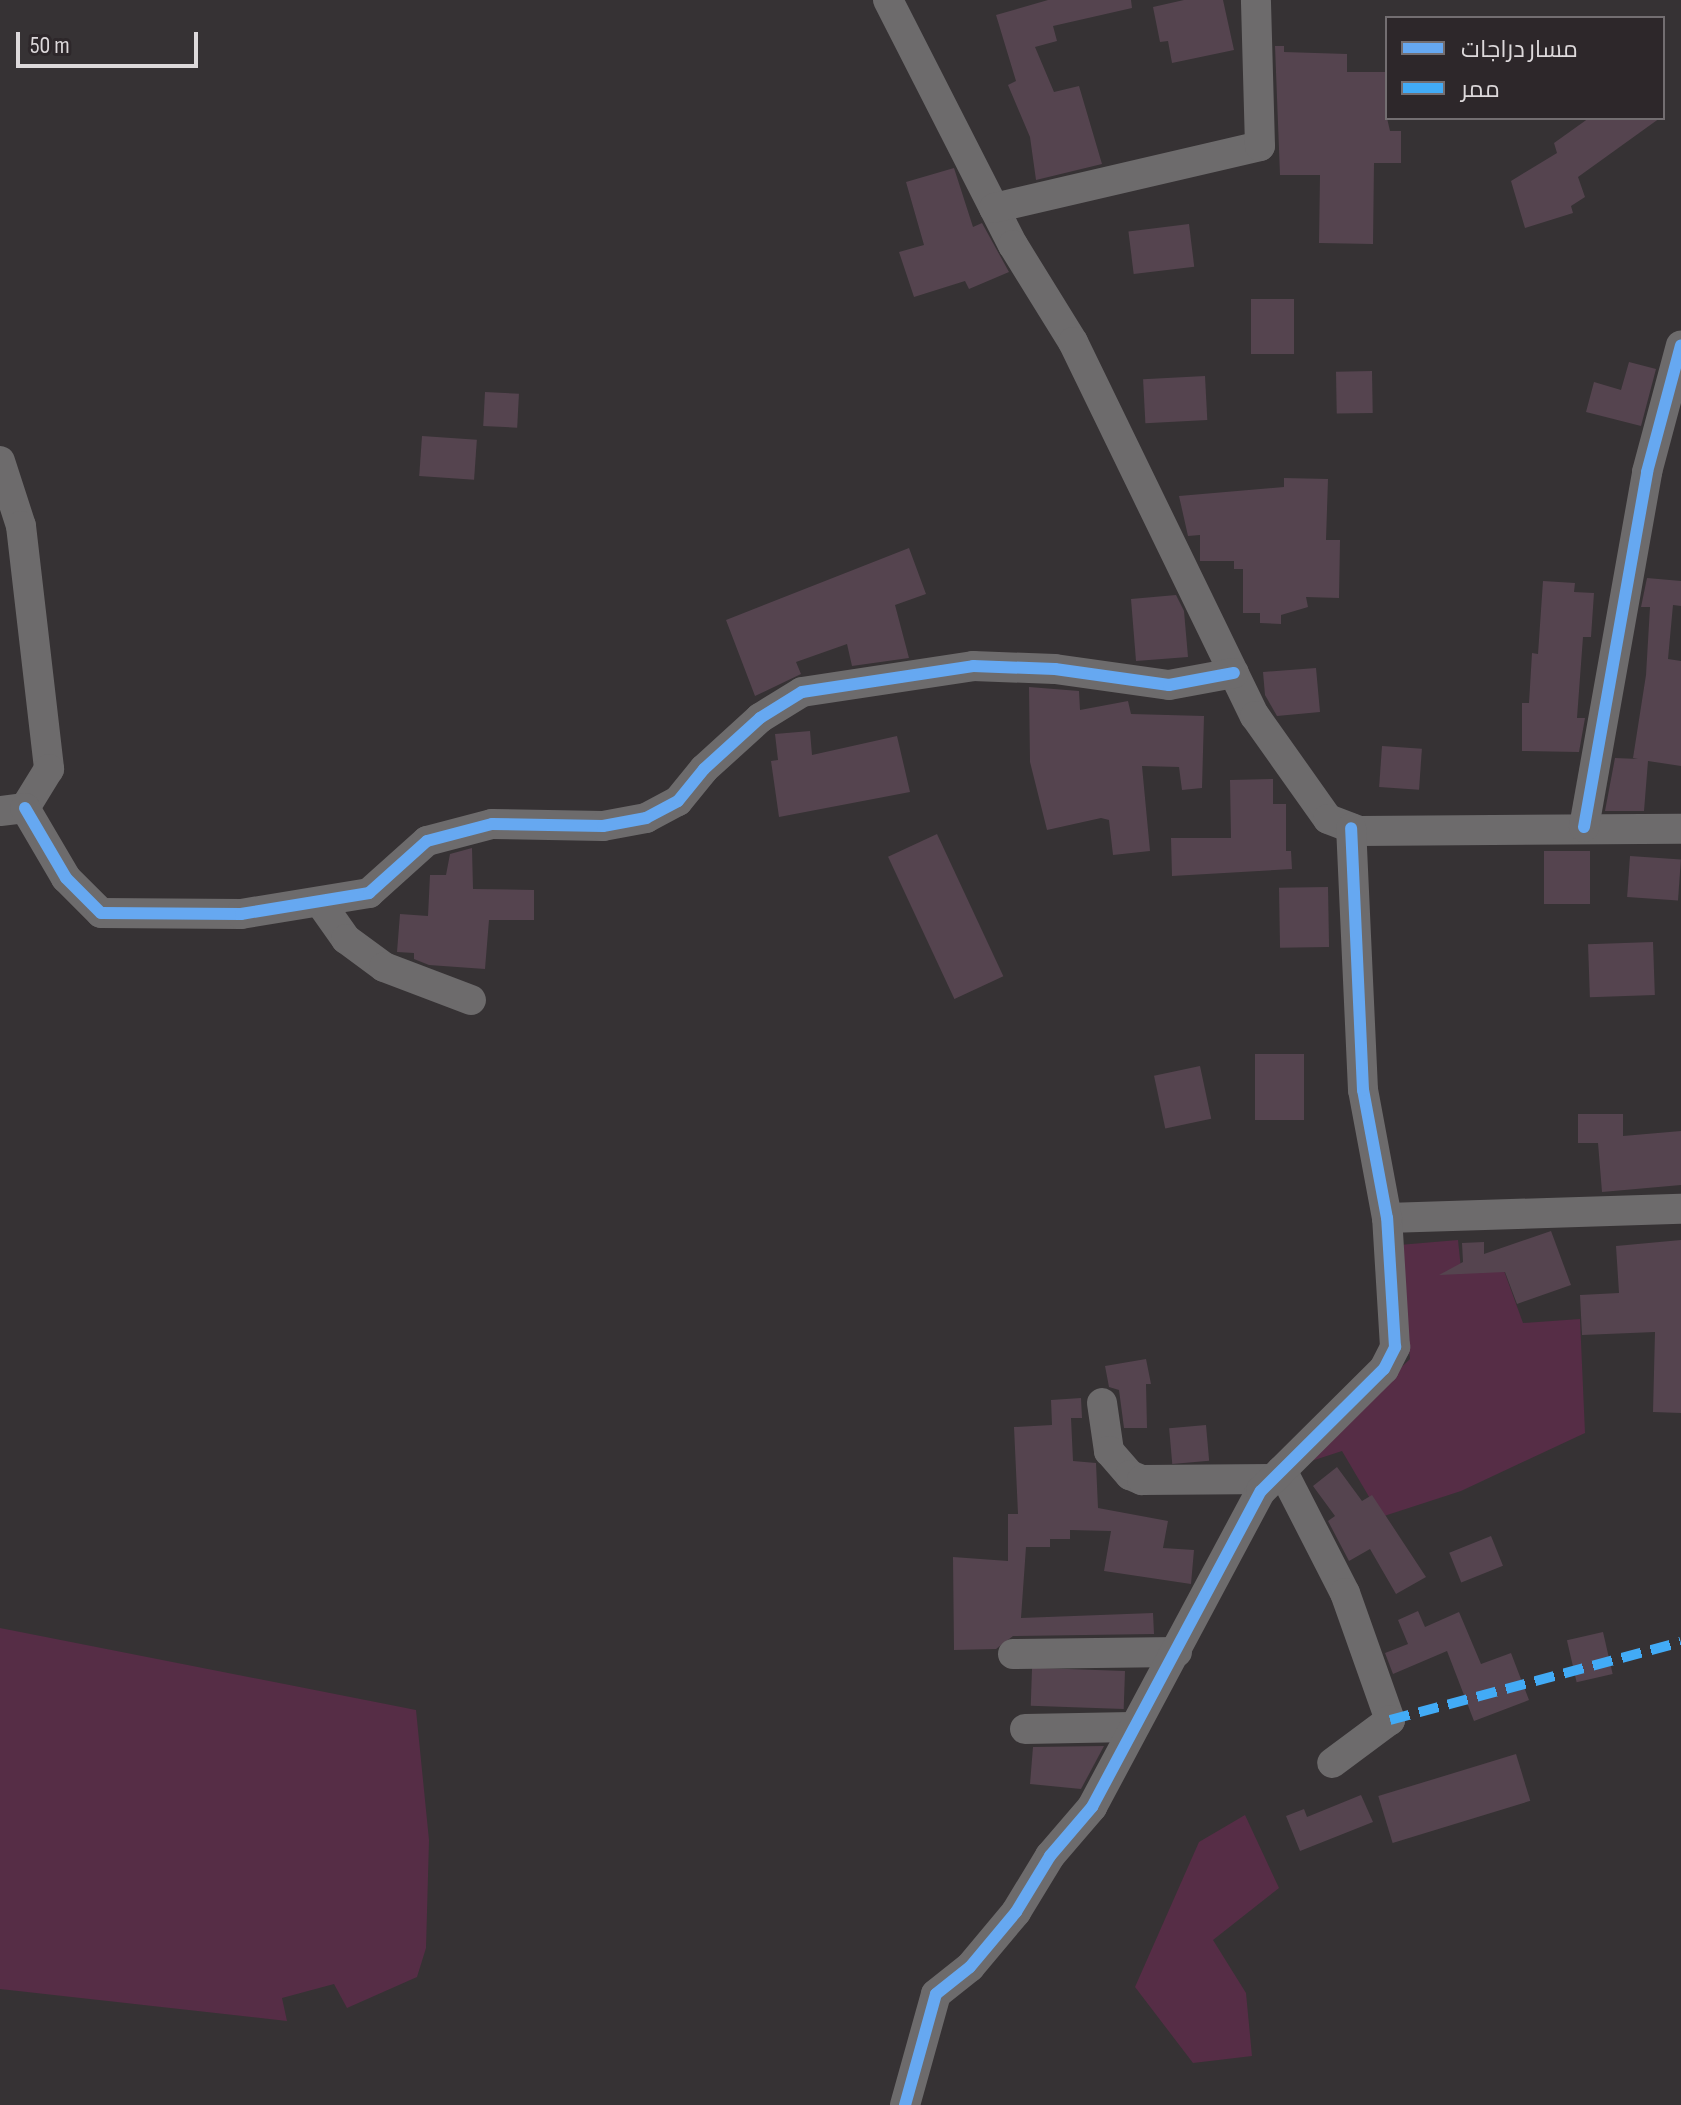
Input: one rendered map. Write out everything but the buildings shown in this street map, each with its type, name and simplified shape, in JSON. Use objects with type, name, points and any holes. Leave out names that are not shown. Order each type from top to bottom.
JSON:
[{"type":"street","points":[[888,0],[994,208],[1073,342],[1255,716],[1328,819],[1351,828],[1681,829]]},
{"type":"street","points":[[994,208],[1260,146],[1256,1]]},
{"type":"street","points":[[1584,827],[1647,472],[1681,345]]},
{"type":"street","points":[[0,461],[21,526],[49,769],[12,809],[66,878],[101,913],[241,914],[322,905],[369,893],[427,841],[492,824],[603,826],[646,818],[678,801],[704,769],[760,718],[802,692],[973,666],[1055,669],[1169,685],[1234,673]]},
{"type":"street","points":[[905,2105],[936,1994],[970,1967],[1016,1912],[1050,1856],[1092,1807],[1124,1754],[1132,1727],[1177,1652],[1255,1503],[1277,1474],[1384,1369],[1395,1347],[1387,1218],[1363,1090],[1351,828]]},
{"type":"street","points":[[322,905],[346,939],[384,967],[471,1000]]},
{"type":"street","points":[[1387,1218],[1681,1209]]},
{"type":"street","points":[[1102,1403],[1109,1451],[1130,1475],[1142,1480],[1277,1474]]},
{"type":"street","points":[[1277,1474],[1345,1593],[1390,1720],[1332,1763]]},
{"type":"street","points":[[1013,1654],[1177,1652]]},
{"type":"street","points":[[1025,1729],[1132,1727]]},
{"type":"shaded area","points":[[1458,1240],[1461,1269],[1503,1268],[1523,1323],[1580,1319],[1585,1433],[1461,1491],[1381,1517],[1342,1451],[1299,1465],[1410,1359],[1399,1245]]},
{"type":"shaded area","points":[[0,1628],[416,1710],[429,1840],[426,1948],[417,1977],[347,2008],[334,1984],[282,1998],[287,2021],[0,1989]]},
{"type":"shaded area","points":[[1245,1815],[1279,1888],[1213,1940],[1246,1993],[1252,2056],[1193,2063],[1135,1987],[1199,1842]]},
{"type":"marked path","points":[[1390,1720],[1681,1642]]},
{"type":"cycle path","points":[[1584,827],[1647,472],[1681,345]]},
{"type":"cycle path","points":[[25,808],[66,878],[101,913],[241,914],[369,893],[427,841],[492,824],[603,826],[646,818],[678,801],[704,769],[760,718],[802,692],[973,666],[1055,669],[1169,685],[1234,673]]},
{"type":"cycle path","points":[[905,2105],[936,1994],[970,1967],[1016,1912],[1050,1856],[1092,1807],[1261,1491],[1384,1369],[1395,1347],[1387,1218],[1363,1090],[1351,828]]}]
